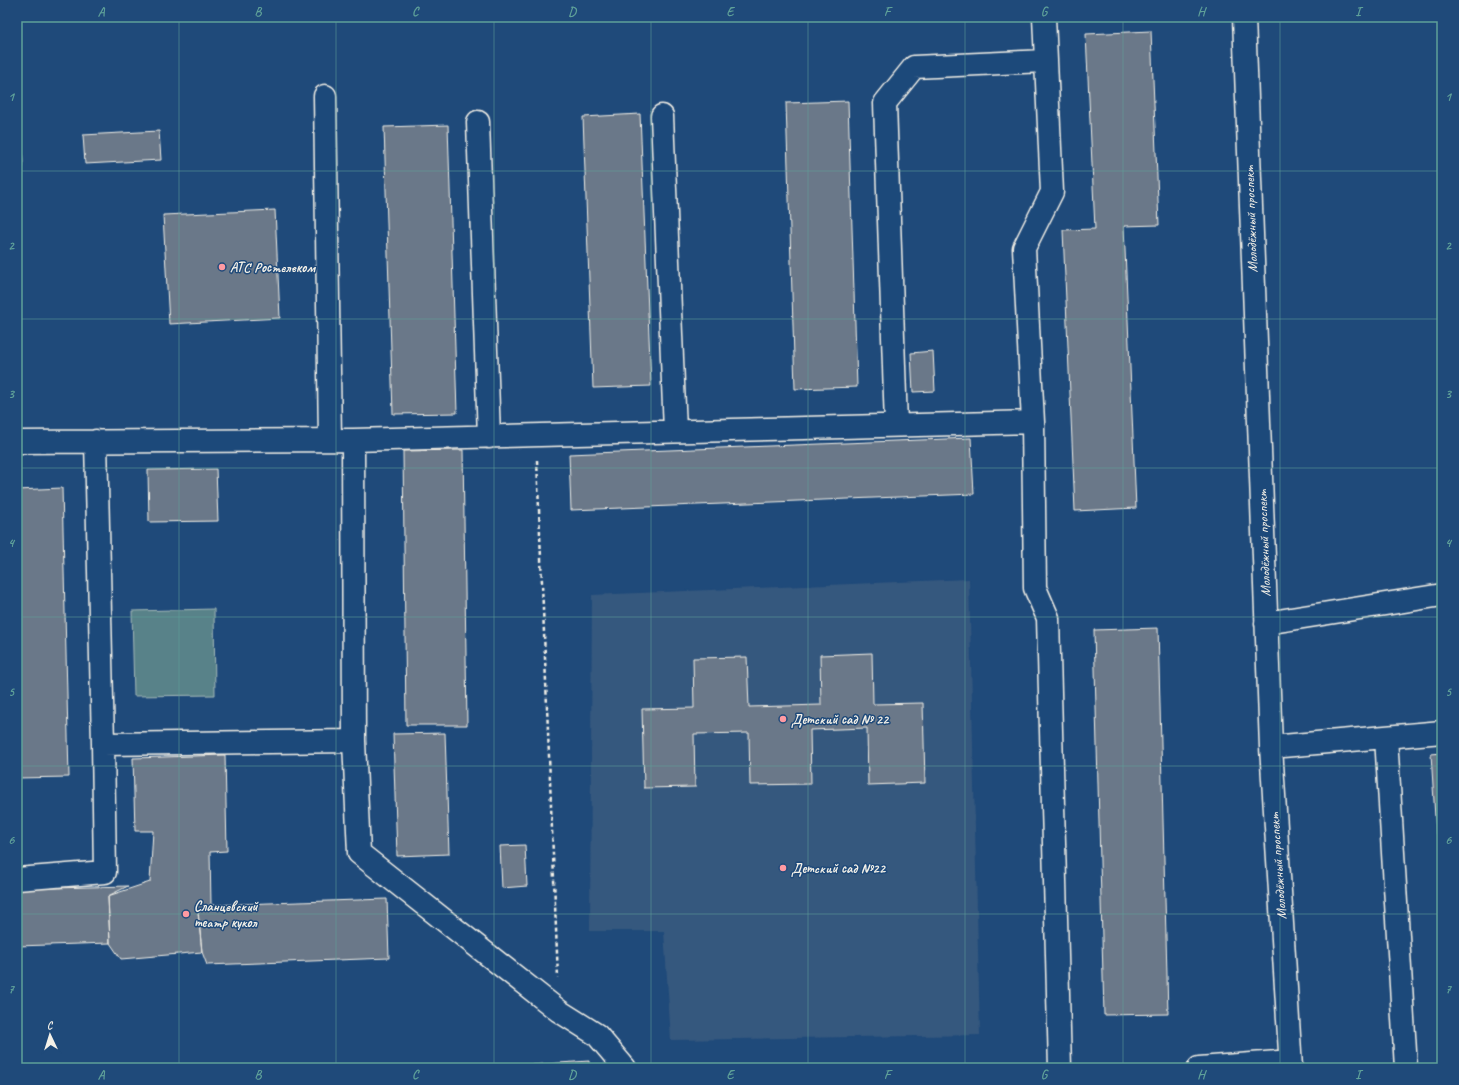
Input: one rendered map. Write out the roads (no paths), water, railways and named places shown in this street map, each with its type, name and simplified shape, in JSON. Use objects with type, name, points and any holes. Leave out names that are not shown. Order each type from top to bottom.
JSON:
[{"type":"street","points":[[1044,17],[1052,192],[1024,248],[1033,422],[1035,588],[1048,618],[1060,1068]]},
{"type":"street","name":"Молодёжный проспект","points":[[1244,17],[1271,747],[1290,1064]]},
{"type":"street","points":[[896,425],[885,103],[914,67],[1046,61]]},
{"type":"street","points":[[325,96],[330,440]]},
{"type":"street","points":[[662,116],[675,432]]},
{"type":"street","points":[[478,122],[489,436]]},
{"type":"street","points":[[17,442],[353,440],[1033,422]]},
{"type":"street","points":[[353,440],[354,741],[359,853],[560,1011],[597,1035],[625,1068]]},
{"type":"street","points":[[17,879],[105,872],[96,441]]},
{"type":"street","points":[[1266,623],[1442,595]]},
{"type":"street","points":[[1271,747],[1442,732]]},
{"type":"street","points":[[1386,737],[1406,1068]]},
{"type":"street","points":[[103,744],[354,741]]},
{"type":"street","points":[[1199,1068],[1290,1064]]},
{"type":"place","name":"АТС Ростелеком","points":[[222,267]]},
{"type":"place","name":"Детский сад № 22","points":[[783,719]]},
{"type":"place","name":"Детский сад №22","points":[[783,868]]},
{"type":"place","name":"Сланцевский театр кукол","points":[[186,914]]}]
